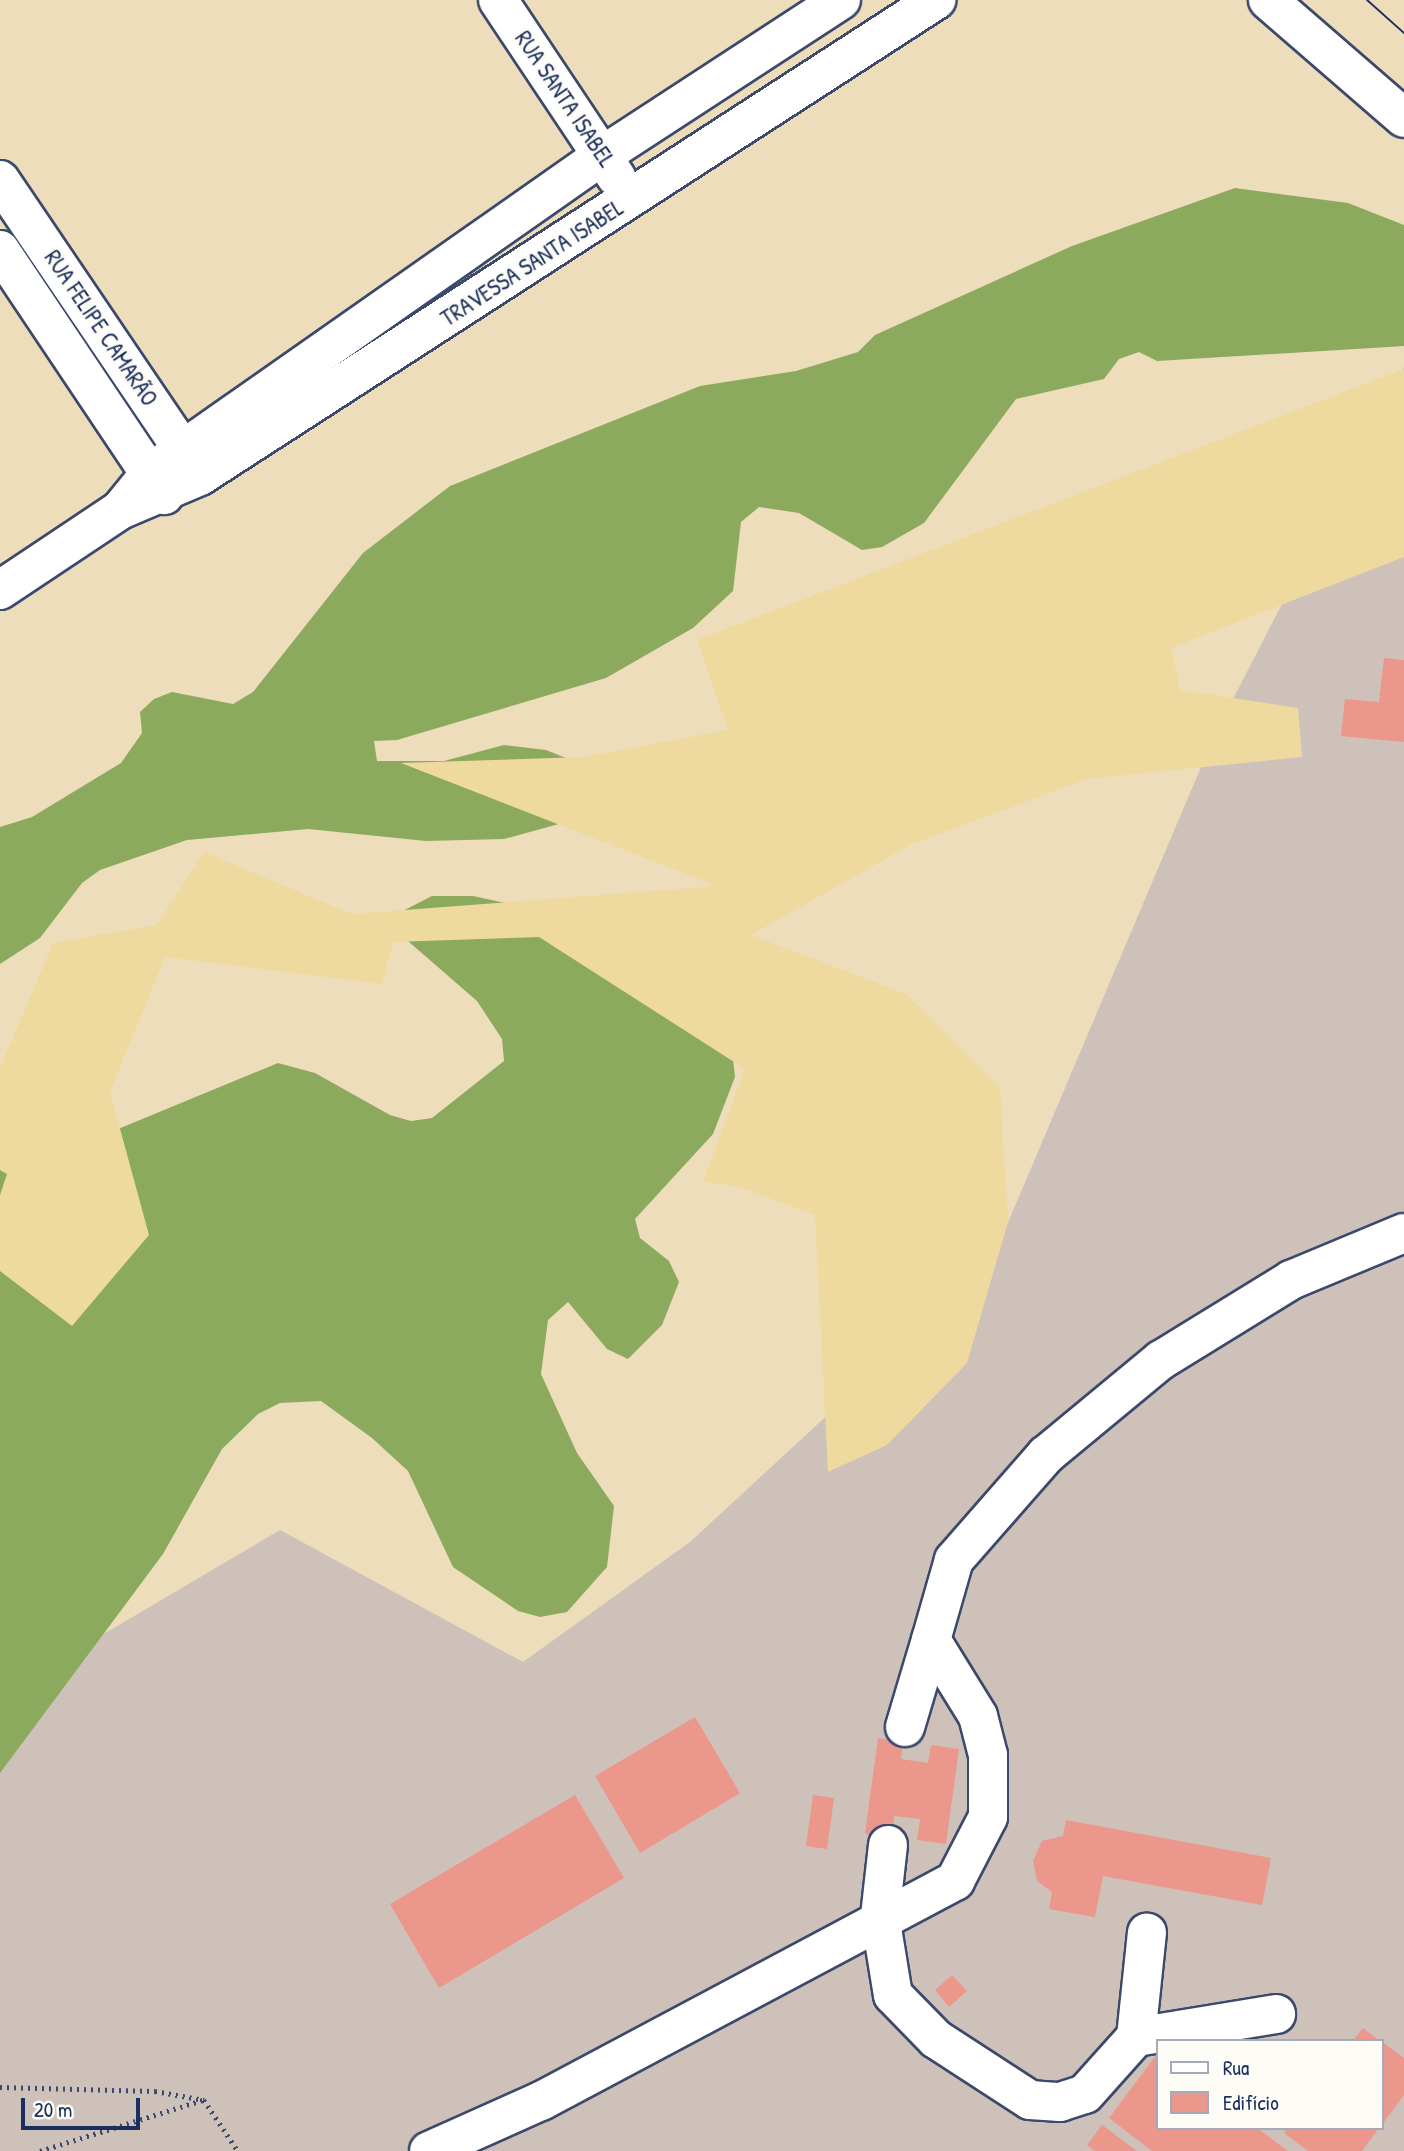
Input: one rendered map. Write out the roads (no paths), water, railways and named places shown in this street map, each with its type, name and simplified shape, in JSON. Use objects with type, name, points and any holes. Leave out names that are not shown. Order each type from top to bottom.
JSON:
[{"type":"street","name":"RUA SANTA ISABEL","points":[[498,0],[631,199]]},
{"type":"street","name":"TRAVESSA SANTA ISABEL","points":[[192,464],[603,155],[841,0]]},
{"type":"street","name":"TRAVESSA SANTA ISABEL","points":[[0,590],[157,484],[631,199],[936,0]]},
{"type":"street","points":[[1268,0],[1404,118]]},
{"type":"street","name":"RUA FELIPE CAMARÃO","points":[[0,180],[192,464]]},
{"type":"street","name":"RUA FELIPE CAMARÃO","points":[[0,250],[157,484]]},
{"type":"street","points":[[905,1727],[954,1560],[1046,1454],[1161,1360],[1291,1279],[1404,1233]]},
{"type":"street","points":[[429,2151],[541,2101],[880,1916],[955,1881],[988,1817],[988,1755],[978,1716],[931,1640]]},
{"type":"street","points":[[888,1845],[880,1916],[892,1995],[936,2039],[1030,2100],[1059,2102],[1085,2094],[1136,2037],[1147,1933]]},
{"type":"street","points":[[1136,2037],[1276,2014]]},
{"type":"tram line","points":[[1367,0],[1404,33]]}]
